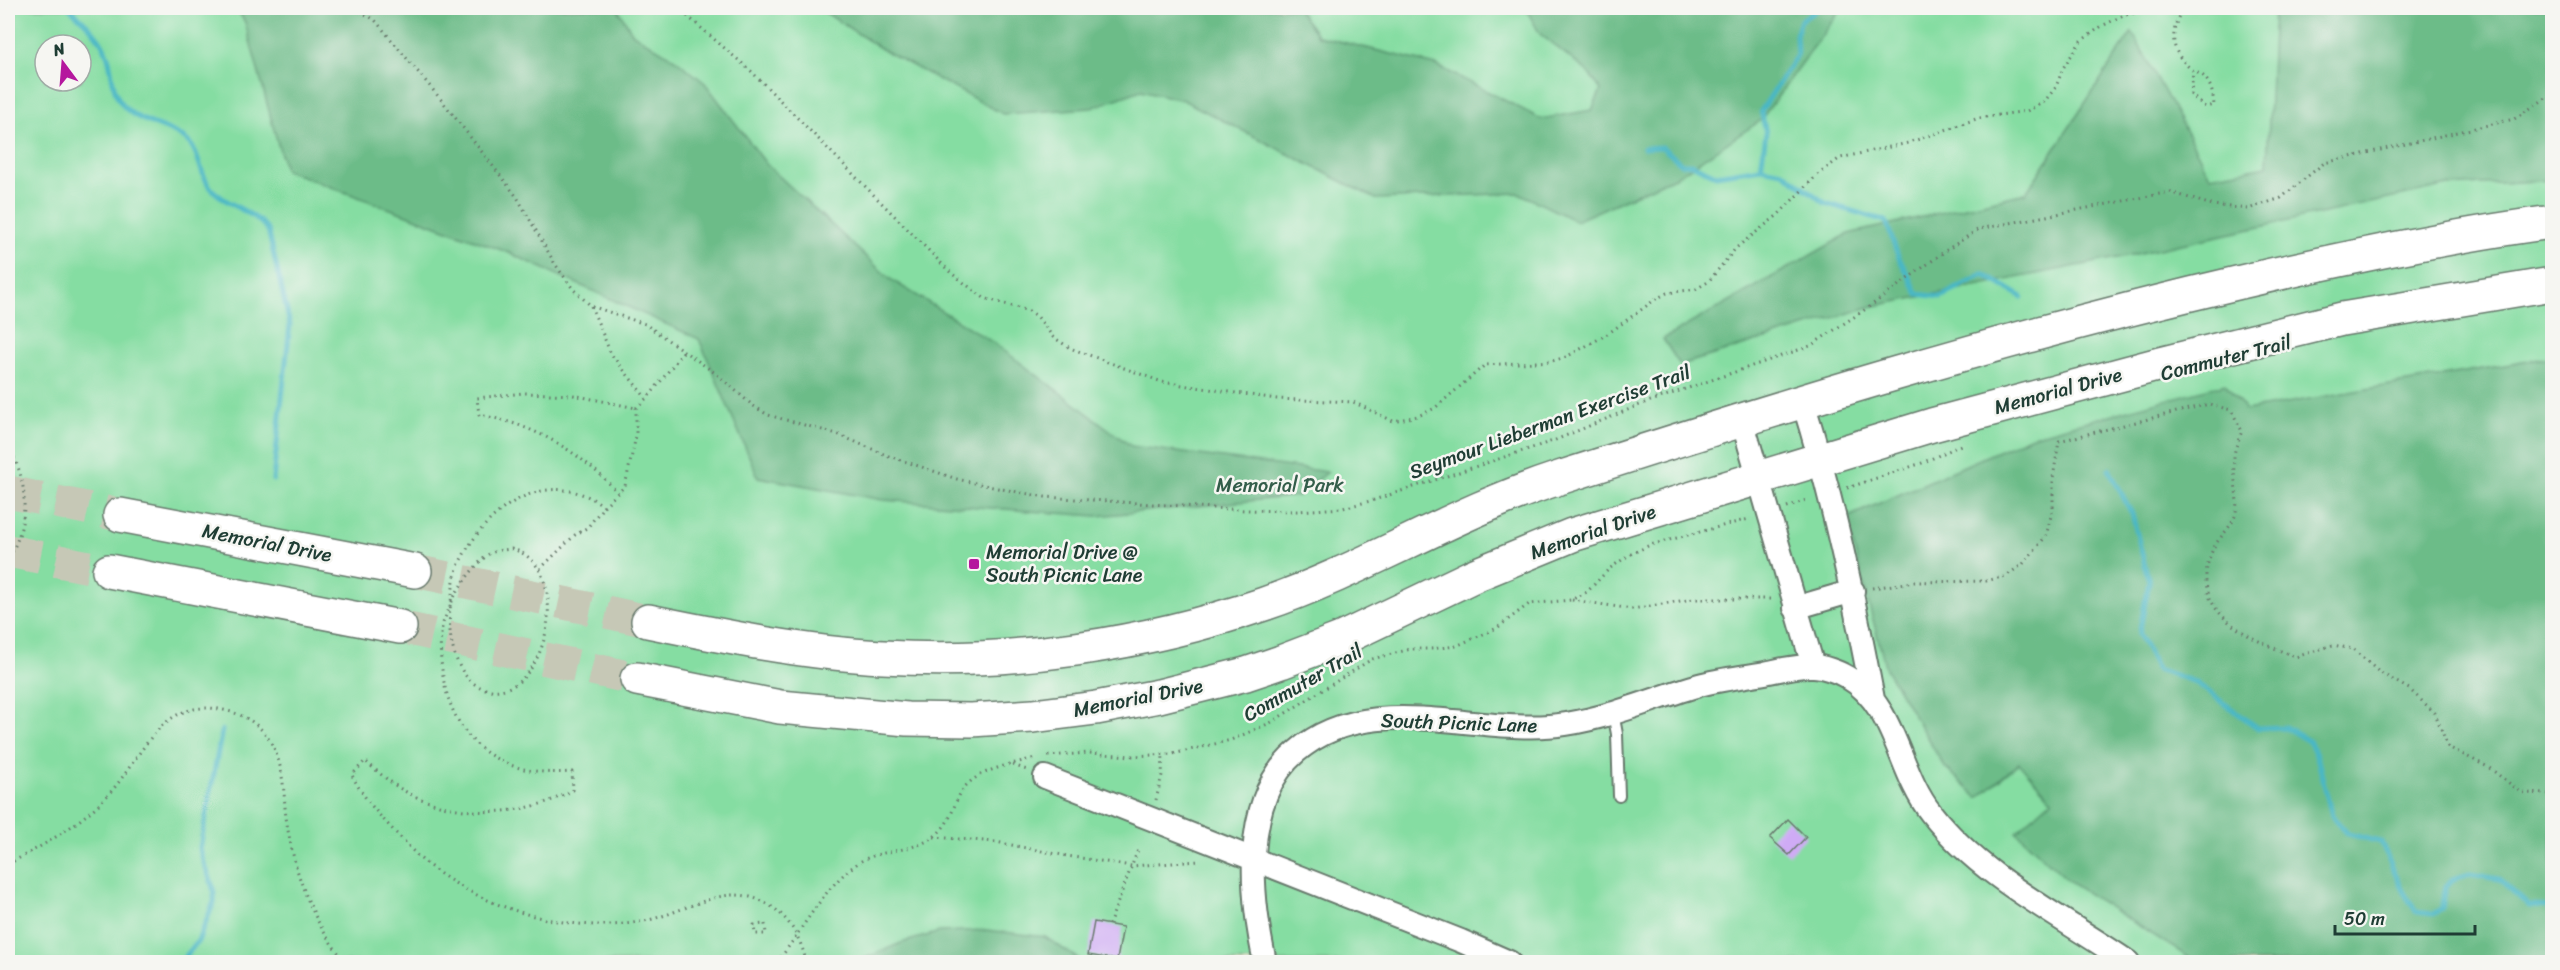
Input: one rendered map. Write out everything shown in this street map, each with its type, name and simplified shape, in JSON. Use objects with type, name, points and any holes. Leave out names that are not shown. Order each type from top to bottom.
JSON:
[{"type":"main road","points":[[648,621],[777,646],[885,657],[1014,656],[1141,637],[1263,604],[1322,582],[1513,494],[1919,366],[2146,304],[2335,260],[2553,222]]},
{"type":"main road","name":"Memorial Drive","points":[[637,679],[780,707],[907,719],[1002,718],[1096,708],[1158,696],[1246,674],[1341,639],[1475,575],[1572,535],[1932,425],[2137,370],[2331,322],[2553,284]]},
{"type":"main road","name":"Memorial Drive","points":[[120,515],[415,571]]},
{"type":"main road","points":[[109,572],[400,627]]},
{"type":"street","name":"South Picnic Lane","points":[[1803,402],[1821,460],[1853,591],[1873,699]]},
{"type":"street","points":[[1742,420],[1813,666]]},
{"type":"street","points":[[1795,608],[1853,591]]},
{"type":"street","name":"South Picnic Lane","points":[[1265,963],[1253,894],[1254,859],[1263,801],[1277,771],[1299,749],[1337,728],[1353,723],[1387,719],[1435,719],[1539,727],[1579,722],[1702,684],[1813,666],[1847,676],[1873,699],[1886,721],[1914,789],[1931,813],[1961,847],[2007,882],[2128,963]]},
{"type":"street","points":[[1045,777],[1461,941],[1509,963]]},
{"type":"lane","points":[[1613,713],[1617,734],[1619,796]]},
{"type":"path","name":"Seymour Lieberman Exercise Trail","points":[[355,8],[375,21],[443,102],[517,197],[555,264],[573,289],[591,306],[645,324],[718,375],[752,405],[768,415],[837,434],[886,455],[957,479],[1045,496],[1245,510],[1297,511],[1342,508],[1374,500],[1553,441],[1642,404],[1810,345],[1869,307],[1979,229],[2012,221],[2067,214],[2170,192],[2212,205],[2248,209],[2282,198],[2324,163],[2514,119],[2553,94]]},
{"type":"path","points":[[678,8],[751,71],[858,182],[968,288],[984,298],[1029,311],[1037,316],[1053,337],[1070,348],[1162,382],[1189,388],[1277,399],[1353,402],[1393,421],[1418,416],[1434,408],[1485,365],[1552,361],[1566,357],[1614,330],[1656,298],[1667,293],[1696,289],[1708,282],[1736,248],[1778,215],[1816,176],[1840,158],[1908,143],[1979,118],[2027,111],[2044,102],[2056,87],[2076,48],[2102,26],[2124,15],[2164,8],[2181,11]]},
{"type":"path","points":[[2186,8],[2181,11],[2172,30],[2178,56],[2193,71],[2205,77],[2213,92],[2214,105],[2205,107],[2191,94],[2193,71]]},
{"type":"path","points":[[591,306],[611,354],[646,398]]},
{"type":"path","points":[[540,569],[575,535],[588,527],[604,506],[625,486],[636,436],[636,408],[651,394],[683,352]]},
{"type":"path","points":[[618,494],[601,474],[577,454],[542,435],[503,419],[479,415],[477,398],[524,393],[573,394],[636,408]]},
{"type":"path","points":[[1853,591],[1914,582],[1986,581],[2006,576],[2023,564],[2046,536],[2053,508],[2053,478],[2059,441],[2209,404],[2231,410],[2242,431],[2233,457],[2236,515],[2214,547],[2205,576],[2211,601],[2228,624],[2264,644],[2296,657],[2333,645],[2353,649],[2379,672],[2409,689],[2435,712],[2448,747],[2488,767],[2522,794],[2553,794]]},
{"type":"path","points":[[1846,488],[1922,463],[1964,444]]},
{"type":"path","points":[[8,447],[21,476],[24,500],[19,535],[8,559]]},
{"type":"path","points":[[604,506],[590,495],[559,489],[530,494],[508,505],[486,522],[468,546],[457,568],[450,606],[452,646],[467,679],[482,689],[504,689],[514,684],[528,670],[540,650],[545,638],[549,604],[540,569],[526,555],[512,549],[495,552],[476,566],[450,606],[442,624],[443,676],[451,708],[465,732],[473,742],[494,758],[513,767],[549,773],[572,772],[573,790],[561,797],[520,809],[495,811],[446,807],[401,789],[365,761],[352,775],[374,810],[421,859],[458,885],[495,902],[530,914],[561,921],[604,924],[643,921],[732,895],[769,904],[785,917],[798,937],[806,963]]},
{"type":"path","points":[[1787,507],[1818,497]]},
{"type":"path","name":"Commuter Trail","points":[[934,837],[948,822],[963,789],[973,780],[985,774],[1022,762],[1061,754],[1163,755],[1231,740],[1270,723],[1372,659],[1411,649],[1431,650],[1456,646],[1497,628],[1529,604],[1571,600],[1587,592],[1609,569],[1629,555],[1650,545],[1755,517]]},
{"type":"path","points":[[1571,600],[1632,609],[1654,608],[1693,599],[1771,598],[1795,608]]},
{"type":"path","points":[[8,864],[57,838],[90,811],[122,778],[149,737],[165,722],[196,710],[210,708],[231,712],[255,725],[275,748],[285,783],[289,833],[300,881],[316,919],[346,963]]},
{"type":"path","points":[[1155,804],[1162,775],[1163,755]]},
{"type":"path","points":[[777,963],[798,937],[821,897],[858,863],[872,856],[918,844],[934,837],[996,842],[1132,866],[1193,860],[1202,862]]},
{"type":"path","points":[[1109,925],[1139,847]]},
{"type":"path","points":[[765,924],[766,934],[755,934],[754,925],[765,924]]},
{"type":"green space","name":"Memorial Park","points":[[8,8],[2552,8],[2552,962],[8,962]]},
{"type":"green space","points":[[236,8],[617,8],[633,34],[675,59],[705,83],[767,165],[890,279],[994,343],[1131,446],[1328,472],[1298,496],[1097,516],[883,500],[758,477],[699,339],[507,252],[285,170],[245,22]]},
{"type":"green space","points":[[818,8],[1297,8],[1318,36],[1436,65],[1541,119],[1592,110],[1601,90],[1588,72],[1540,34],[1526,9],[1842,8],[1760,121],[1679,175],[1576,221],[1519,193],[1376,199],[1183,100],[1141,90],[1091,108],[1003,114],[885,51]]},
{"type":"green space","points":[[2274,8],[2552,8],[2552,180],[2448,186],[2122,257],[1869,307],[1680,365],[1663,339],[1848,234],[2026,193],[2132,32],[2210,176],[2267,166]]},
{"type":"green space","points":[[2552,357],[2552,962],[2196,962],[2071,883],[2016,832],[2052,800],[2019,763],[1978,798],[1944,766],[1886,669],[1846,518],[2032,436],[2225,384],[2246,410]]},
{"type":"green space","points":[[986,930],[1045,937],[1083,962],[856,962],[901,943],[940,932]]},
{"type":"building","points":[[1788,819],[1806,837],[1789,855],[1770,838]]},
{"type":"building","points":[[1094,922],[1123,927],[1117,960],[1088,955]]},
{"type":"waterway","points":[[69,8],[94,32],[103,45],[115,89],[128,111],[185,139],[194,149],[210,187],[224,199],[262,223],[268,230],[290,325],[273,480]]},
{"type":"waterway","points":[[1817,8],[1801,20],[1796,35],[1797,55],[1761,111],[1766,133],[1761,168],[1783,172],[1825,203],[1886,221],[1898,256],[1918,294],[1941,297],[1983,274],[2022,297]]},
{"type":"waterway","points":[[1644,148],[1662,147],[1682,164],[1691,164],[1716,175],[1761,168]]},
{"type":"waterway","points":[[2109,469],[2132,514],[2149,582],[2139,634],[2157,669],[2195,682],[2258,728],[2285,727],[2310,742],[2318,760],[2332,816],[2348,834],[2381,842],[2402,889],[2416,912],[2433,914],[2442,908],[2446,886],[2453,879],[2470,874],[2499,879],[2529,906],[2552,907]]},
{"type":"waterway","points":[[181,962],[198,941],[214,902],[213,888],[200,848],[222,730]]},
{"type":"tunnel","points":[[8,492],[120,515]]},
{"type":"tunnel","points":[[8,551],[109,571]]},
{"type":"tunnel","points":[[415,571],[648,621]]},
{"type":"tunnel","points":[[400,627],[637,679]]},
{"type":"place","name":"Memorial Drive @ South Picnic Lane","points":[[974,564]]}]
